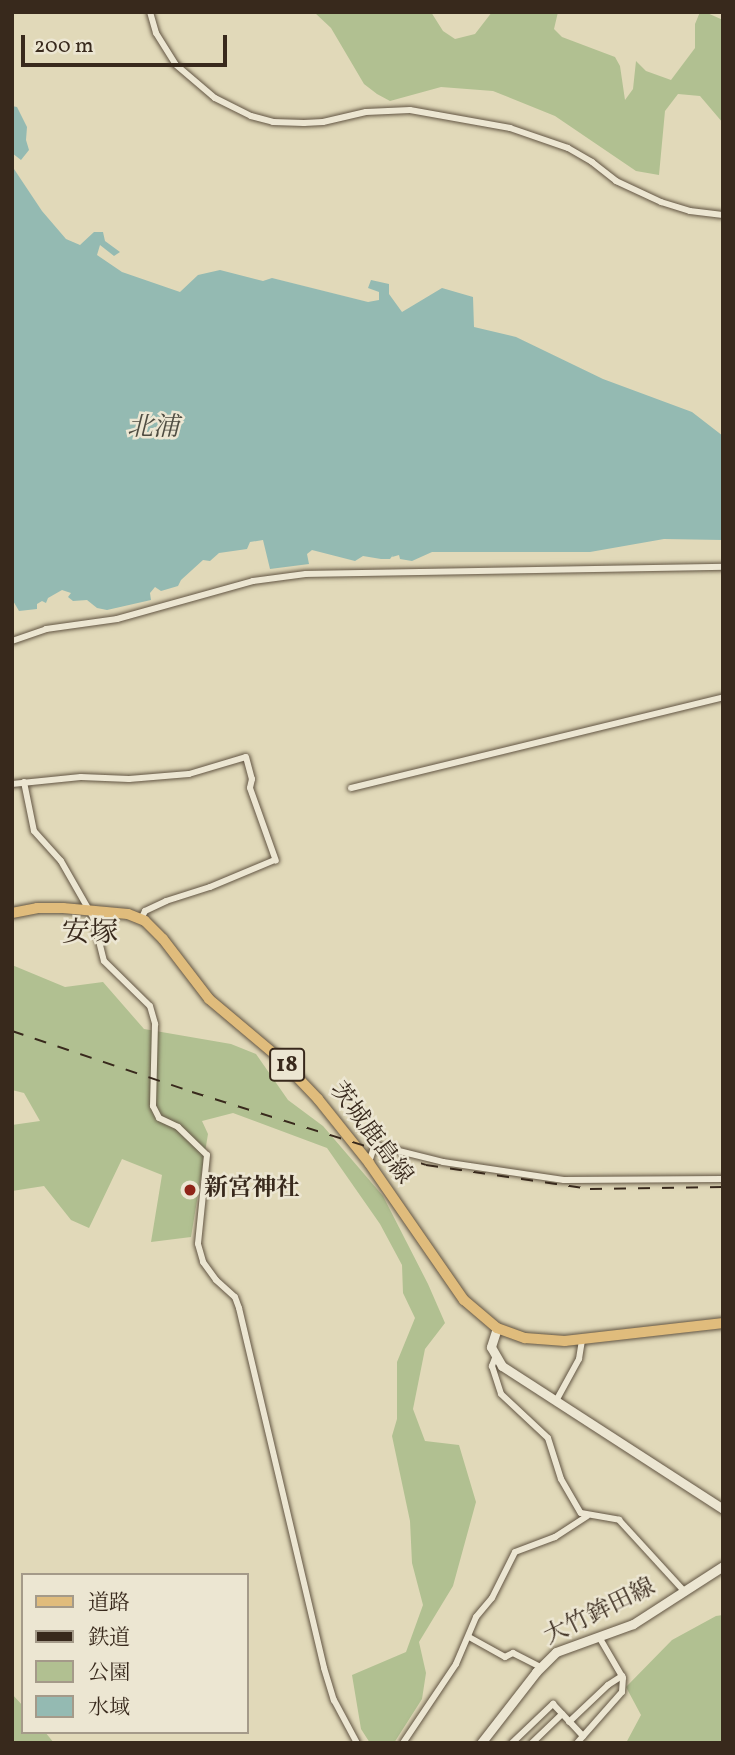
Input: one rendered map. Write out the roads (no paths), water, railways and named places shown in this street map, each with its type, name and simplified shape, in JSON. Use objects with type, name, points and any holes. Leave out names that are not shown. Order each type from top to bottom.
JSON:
[{"type":"main road","points":[[12,913],[37,908],[90,911],[141,919]]},
{"type":"main road","name":"茨城鹿島線","points":[[141,919],[163,939],[209,999],[300,1079],[369,1163],[464,1300],[497,1328]]},
{"type":"main road","name":"18","points":[[497,1328],[525,1338],[582,1340],[723,1323]]},
{"type":"main road","points":[[497,1328],[491,1347],[495,1358],[556,1401],[723,1509]]},
{"type":"main road","name":"大竹鉾田線","points":[[481,1743],[540,1667],[556,1652],[633,1624],[723,1566]]},
{"type":"street","points":[[150,12],[156,33],[175,64],[215,98],[251,116],[273,122],[304,123],[323,122],[366,111],[410,110],[510,128],[568,148],[616,181],[661,202],[690,211],[723,215]]},
{"type":"street","points":[[12,641],[46,629],[117,619],[253,581],[294,575],[723,567]]},
{"type":"street","points":[[351,788],[723,697]]},
{"type":"street","points":[[12,784],[189,774],[246,757],[252,779],[250,788],[275,861],[166,901],[145,911],[141,919]]},
{"type":"street","points":[[24,782],[34,831],[61,861],[90,911],[104,961],[150,1006],[154,1016],[153,1106],[159,1118],[178,1127],[207,1154],[198,1244],[206,1269],[235,1297],[239,1308],[324,1668],[334,1700],[357,1743]]},
{"type":"street","points":[[369,1163],[375,1145],[443,1162],[564,1180],[723,1179]]},
{"type":"street","points":[[556,1401],[579,1359],[582,1340]]},
{"type":"street","points":[[495,1358],[492,1366],[501,1394],[548,1438],[567,1493],[587,1516]]},
{"type":"street","points":[[403,1743],[456,1664],[470,1637],[476,1617],[492,1598],[515,1552],[555,1537],[587,1516],[607,1515],[619,1520],[685,1592]]},
{"type":"street","points":[[470,1637],[505,1657],[513,1653],[540,1667]]},
{"type":"street","points":[[577,1743],[622,1692],[622,1676],[599,1637]]},
{"type":"street","points":[[569,1722],[608,1685],[622,1676]]},
{"type":"street","points":[[512,1743],[553,1704],[583,1737]]},
{"type":"street","points":[[532,1743],[562,1714]]},
{"type":"water","points":[[12,106],[17,107],[27,127],[26,140],[29,150],[21,160],[12,153]]},
{"type":"water","name":"北浦","points":[[12,166],[42,211],[66,239],[80,245],[94,232],[103,232],[105,241],[120,252],[114,256],[100,245],[97,255],[122,272],[180,292],[198,275],[220,270],[263,281],[272,278],[368,302],[379,300],[379,292],[368,288],[371,280],[389,284],[389,294],[402,312],[442,288],[473,297],[474,327],[516,337],[603,379],[692,412],[723,436],[723,540],[664,539],[590,552],[432,552],[412,561],[400,559],[399,555],[392,557],[393,555],[390,559],[363,556],[355,561],[312,550],[307,554],[309,564],[270,569],[263,540],[250,542],[247,549],[219,553],[210,561],[203,560],[178,586],[161,591],[155,587],[150,593],[151,600],[107,610],[97,608],[87,600],[73,601],[68,597],[71,593],[62,590],[48,598],[46,603],[42,601],[37,604],[37,609],[19,611],[12,599]]},
{"type":"railway","points":[[12,1031],[192,1092],[426,1165],[590,1189],[723,1187]]},
{"type":"place","name":"新宮神社","points":[[190,1190]]},
{"type":"district","name":"安塚","points":[[90,934]]}]
